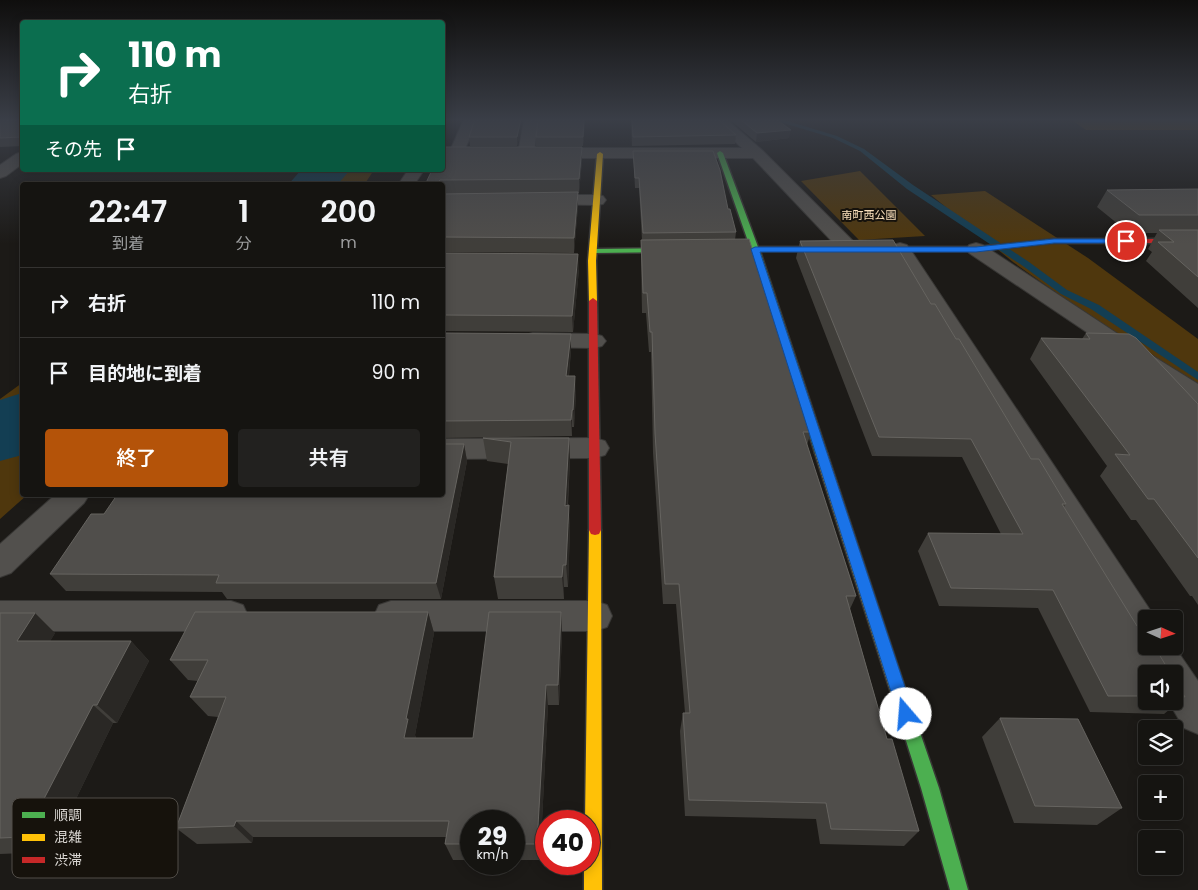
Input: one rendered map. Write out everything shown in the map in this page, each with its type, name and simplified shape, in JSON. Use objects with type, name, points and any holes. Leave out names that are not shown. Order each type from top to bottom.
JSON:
[{"type":"street","points":[[0,173],[17,161]]},
{"type":"street","points":[[593,890],[595,448],[593,256],[600,161]]},
{"type":"street","points":[[723,161],[755,249],[930,788],[959,890]]},
{"type":"street","points":[[764,161],[849,248]]},
{"type":"street","points":[[520,200],[597,200]]},
{"type":"street","points":[[726,249],[976,249],[1054,241],[1198,241]]},
{"type":"street","points":[[900,249],[1138,621]]},
{"type":"street","points":[[976,249],[1116,344],[1198,395]]},
{"type":"street","points":[[572,261],[593,256],[688,250]]},
{"type":"street","points":[[509,340],[594,341]]},
{"type":"street","points":[[445,449],[595,448]]},
{"type":"street","points":[[0,564],[72,497]]},
{"type":"street","points":[[0,616],[258,616]]},
{"type":"street","points":[[357,616],[595,616]]},
{"type":"street","points":[[1183,692],[1198,715]]},
{"type":"green space","name":"南町西公園","points":[[860,171],[925,236],[859,240],[801,181]]},
{"type":"green space","points":[[311,172],[373,172],[366,182],[297,182]]},
{"type":"green space","points":[[985,191],[1088,258],[1198,339],[1198,394],[1013,262],[931,195]]},
{"type":"green space","points":[[20,384],[20,497],[25,497],[0,519],[0,399]]},
{"type":"building","points":[[445,161],[581,161],[579,179],[440,180],[438,182],[426,182],[431,172],[445,172]]},
{"type":"building","points":[[634,161],[717,161],[728,209],[730,209],[736,232],[643,233],[639,178],[635,178]]},
{"type":"building","points":[[1198,189],[1198,215],[1139,215],[1107,190]]},
{"type":"building","points":[[578,192],[574,238],[445,237],[445,194]]},
{"type":"building","points":[[1159,230],[1198,230],[1198,277],[1158,242],[1174,242]]},
{"type":"building","points":[[749,239],[811,432],[803,432],[856,596],[846,596],[887,739],[892,739],[919,831],[831,829],[826,803],[689,800],[683,713],[690,713],[679,584],[665,584],[655,433],[652,332],[650,332],[647,293],[643,293],[641,240]]},
{"type":"building","points":[[893,240],[931,304],[935,304],[956,339],[959,339],[1031,459],[1039,459],[1066,504],[1062,504],[1138,626],[1138,655],[1159,655],[1166,665],[1138,665],[1138,696],[1108,696],[1053,590],[951,588],[928,533],[1023,534],[971,439],[879,437],[800,241]]},
{"type":"building","points":[[445,253],[578,254],[572,316],[445,315]]},
{"type":"building","points":[[445,333],[571,334],[566,376],[575,376],[571,420],[445,421]]},
{"type":"building","points":[[1086,333],[1129,334],[1136,338],[1198,404],[1198,558],[1154,499],[1148,499],[1115,454],[1130,455],[1041,338],[1090,339]]},
{"type":"building","points":[[483,438],[569,438],[565,506],[569,505],[566,565],[563,565],[562,577],[494,577],[511,442]]},
{"type":"building","points":[[445,444],[464,444],[436,583],[216,583],[219,575],[50,574],[91,514],[104,514],[116,497],[445,497]]},
{"type":"building","points":[[195,612],[428,612],[406,719],[408,719],[404,738],[473,738],[489,612],[561,612],[558,685],[546,685],[539,810],[535,810],[535,844],[525,844],[525,810],[460,810],[460,844],[445,844],[449,821],[236,821],[234,826],[178,828],[178,823],[226,697],[190,697],[208,660],[170,660]]},
{"type":"building","points":[[0,613],[35,613],[17,641],[131,641],[97,705],[93,705],[44,798],[12,798],[12,838],[0,838]]},
{"type":"building","points":[[1000,718],[1078,719],[1122,808],[1035,806]]},
{"type":"waterway","points":[[876,161],[910,187],[1026,264],[1064,292],[1095,307],[1198,377]]},
{"type":"waterway","points":[[314,182],[326,172]]},
{"type":"waterway","points":[[0,436],[20,419]]},
{"type":"traffic: fast","points":[[723,161],[755,249],[821,453]]},
{"type":"traffic: fast","points":[[737,249],[976,249],[1054,241]]},
{"type":"traffic: fast","points":[[593,251],[677,250]]},
{"type":"traffic: fast","points":[[904,709],[930,788],[959,890]]},
{"type":"traffic: slow","points":[[593,301],[592,261],[600,161]]},
{"type":"traffic: slow","points":[[821,453],[904,709]]},
{"type":"traffic: slow","points":[[593,890],[595,530]]},
{"type":"traffic: jam","points":[[1054,241],[1198,241]]},
{"type":"traffic: jam","points":[[593,301],[595,530]]},
{"type":"route","points":[[906,714],[755,249],[976,249],[1054,241],[1126,241]]}]
